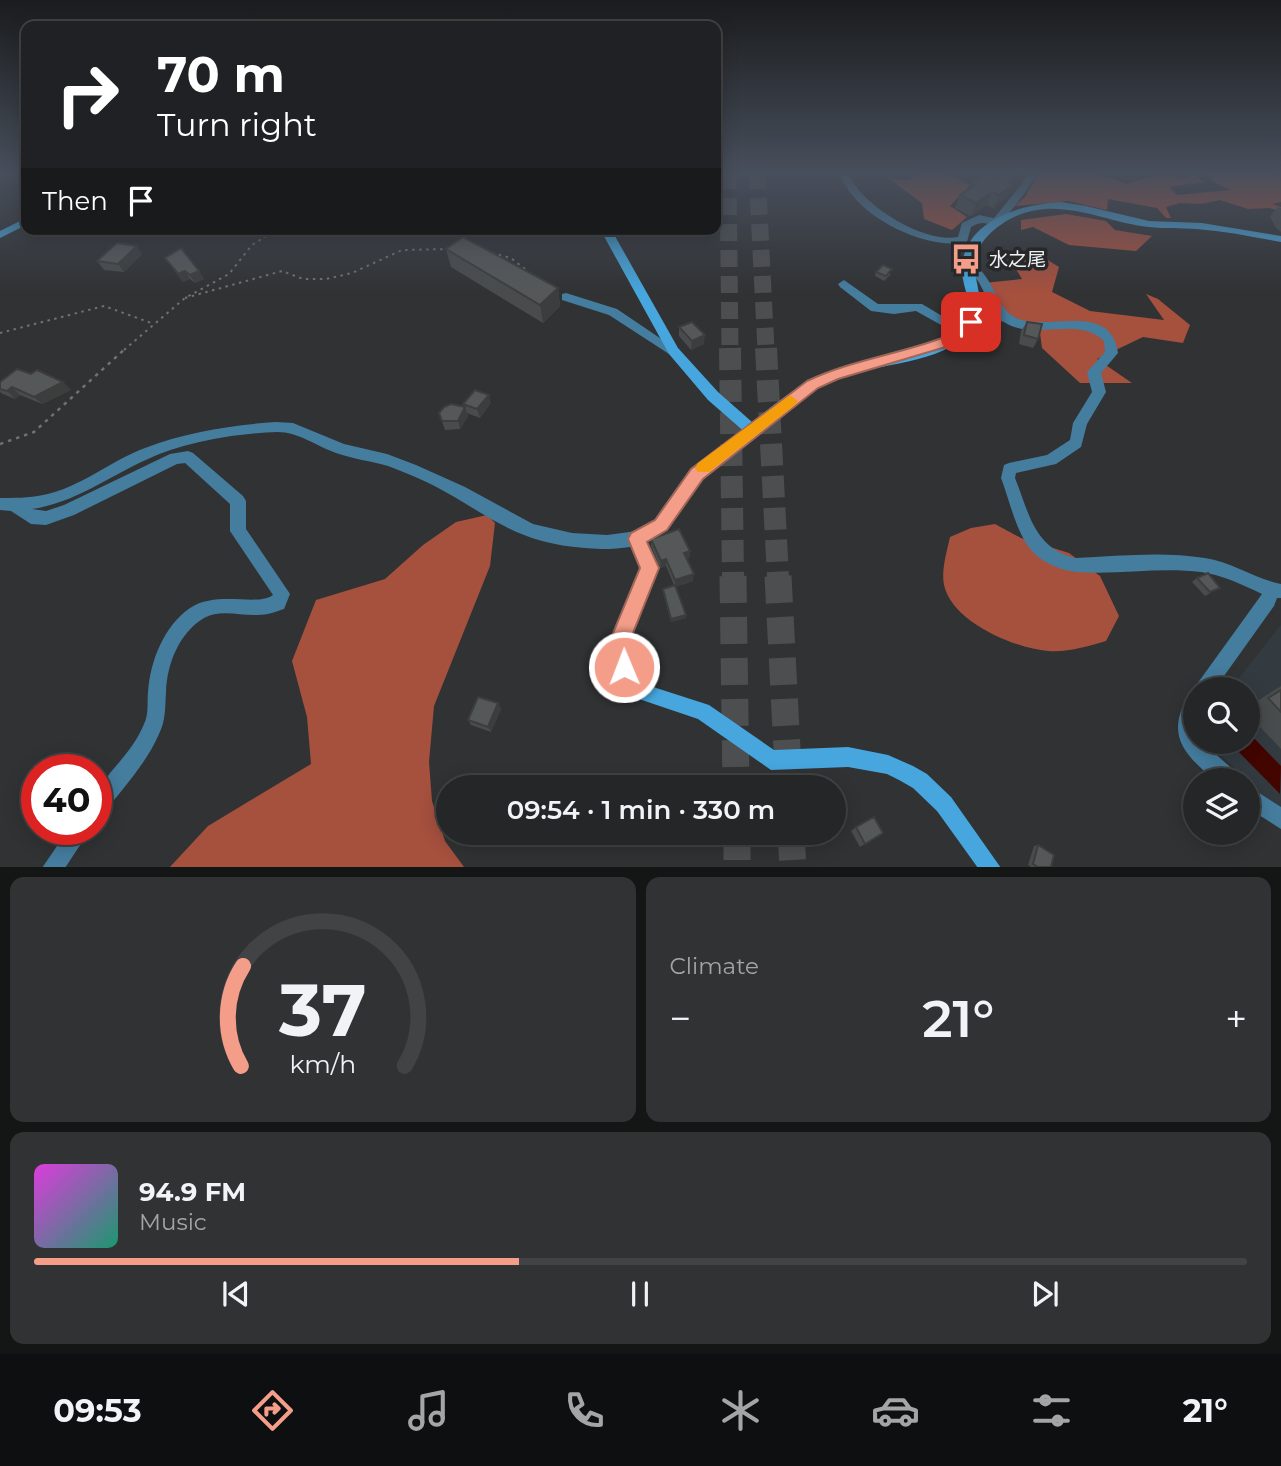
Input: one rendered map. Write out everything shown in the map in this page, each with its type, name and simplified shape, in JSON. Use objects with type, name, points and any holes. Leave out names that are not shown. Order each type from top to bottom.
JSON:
[{"type":"street","points":[[881,212],[906,228],[949,243],[963,240],[966,225],[979,218],[997,220],[1021,212]]},
{"type":"street","points":[[8,505],[39,504],[75,493],[144,454],[164,446],[264,428],[294,428],[340,449],[388,461],[453,487],[528,530],[602,542],[637,539],[661,525],[697,474],[813,384],[833,375],[954,339],[963,332],[976,311],[977,300],[968,266],[976,246],[1001,212]]},
{"type":"street","points":[[1102,212],[1135,222],[1200,226],[1281,239]]},
{"type":"street","points":[[0,236],[21,223]]},
{"type":"street","points":[[610,235],[673,351],[713,396],[752,430]]},
{"type":"street","points":[[968,266],[980,273],[1005,318],[1016,324],[1093,326],[1110,339],[1112,354],[1094,372],[1099,392],[1080,423],[1076,443],[1044,462],[1009,469],[1008,478],[1015,501],[1039,548],[1059,561],[1075,565],[1160,562],[1204,565],[1229,571],[1277,591],[1212,677]]},
{"type":"street","points":[[844,288],[875,308],[894,310],[918,307],[963,332]]},
{"type":"street","points":[[566,297],[613,312],[673,351]]},
{"type":"street","points":[[8,505],[31,517],[46,518],[69,510],[124,478],[144,454]]},
{"type":"street","points":[[110,488],[126,483],[175,458],[188,457],[237,501],[237,531],[282,594],[278,603],[268,607],[225,604],[207,608],[181,627],[170,642],[160,674],[152,728],[112,784]]},
{"type":"street","points":[[637,539],[650,568],[621,638],[621,655],[631,681],[642,692],[703,711],[771,760],[849,757],[888,765],[906,773],[920,781],[944,804],[991,867]]},
{"type":"street","points":[[1201,754],[1215,768]]},
{"type":"street","points":[[1260,804],[1281,819]]},
{"type":"street","points":[[52,867],[69,845]]},
{"type":"path","points":[[0,444],[34,432],[154,324],[185,298],[229,274],[252,245],[268,235]]},
{"type":"path","points":[[185,298],[282,271],[312,280],[339,277],[412,247],[458,250]]},
{"type":"path","points":[[482,252],[511,258],[533,277]]},
{"type":"path","points":[[0,333],[104,306],[154,324]]},
{"type":"shaded area","points":[[923,212],[960,212],[967,217],[952,230],[924,219]]},
{"type":"shaded area","points":[[1161,212],[1168,212],[1171,218],[1166,218]]},
{"type":"shaded area","points":[[1066,214],[1106,221],[1115,230],[1152,236],[1136,251],[1069,245],[1033,227],[1021,230],[1021,220]]},
{"type":"shaded area","points":[[1033,251],[1059,267],[1052,292],[1090,311],[1164,320],[1146,294],[1158,299],[1190,325],[1183,343],[1143,337],[1097,359],[1132,383],[1080,383],[1042,348],[1039,326],[991,320],[990,302],[983,283],[1022,279],[1013,264]]},
{"type":"shaded area","points":[[487,515],[495,523],[490,566],[434,706],[429,762],[432,801],[436,813],[436,845],[448,845],[464,867],[170,867],[208,826],[311,764],[307,717],[292,661],[316,600],[385,579],[423,545],[456,522]]},
{"type":"shaded area","points":[[995,524],[1021,538],[1069,553],[1100,576],[1119,616],[1106,641],[1062,651],[1034,649],[986,631],[959,610],[949,598],[943,579],[950,537],[971,528]]},
{"type":"shaded area","points":[[1281,625],[1281,811],[1260,795],[1260,768],[1234,768],[1219,754],[1260,754],[1260,677],[1240,677]]},
{"type":"shaded area","points":[[1260,744],[1281,766],[1280,794],[1260,774],[1260,768],[1254,768],[1241,754],[1260,754]]},
{"type":"building","points":[[463,237],[558,288],[540,305],[446,249]]},
{"type":"building","points":[[117,243],[137,246],[118,264],[97,261]]},
{"type":"building","points":[[181,248],[199,271],[190,275],[185,271],[178,274],[165,258]]},
{"type":"building","points":[[883,265],[892,269],[886,276],[876,272]]},
{"type":"building","points":[[692,322],[705,335],[692,341],[679,327]]},
{"type":"building","points":[[1027,322],[1042,324],[1038,339],[1024,335]]},
{"type":"building","points":[[17,369],[31,374],[37,370],[63,382],[34,397],[12,387],[7,391],[0,389],[0,382]]},
{"type":"building","points":[[475,390],[489,395],[477,409],[463,404]]},
{"type":"building","points":[[451,404],[465,407],[458,421],[442,421],[439,413]]},
{"type":"building","points":[[679,529],[690,551],[684,553],[694,574],[675,580],[666,559],[661,561],[651,539]]},
{"type":"building","points":[[1208,573],[1220,588],[1210,592],[1197,578]]},
{"type":"building","points":[[675,585],[686,615],[671,619],[663,589]]},
{"type":"building","points":[[1281,690],[1281,712],[1268,698]]},
{"type":"building","points":[[478,697],[498,703],[488,727],[468,720]]},
{"type":"building","points":[[874,817],[883,833],[865,844],[856,827]]},
{"type":"building","points":[[1038,845],[1054,855],[1051,867],[1038,867],[1033,864]]},
{"type":"tunnel","points":[[728,212],[730,350]]},
{"type":"tunnel","points":[[759,212],[766,350]]},
{"type":"tunnel","points":[[730,348],[733,577]]},
{"type":"tunnel","points":[[766,348],[778,577]]},
{"type":"tunnel","points":[[733,576],[736,775]]},
{"type":"tunnel","points":[[778,576],[788,775]]},
{"type":"tunnel","points":[[737,845],[737,867]]},
{"type":"tunnel","points":[[792,845],[793,867]]},
{"type":"slow traffic","points":[[704,468],[790,401]]},
{"type":"place","name":"水之尾","points":[[966,259]]},
{"type":"route","points":[[624,667],[621,638],[650,568],[637,539],[661,525],[697,474],[813,384],[833,375],[954,339],[971,322]]}]
